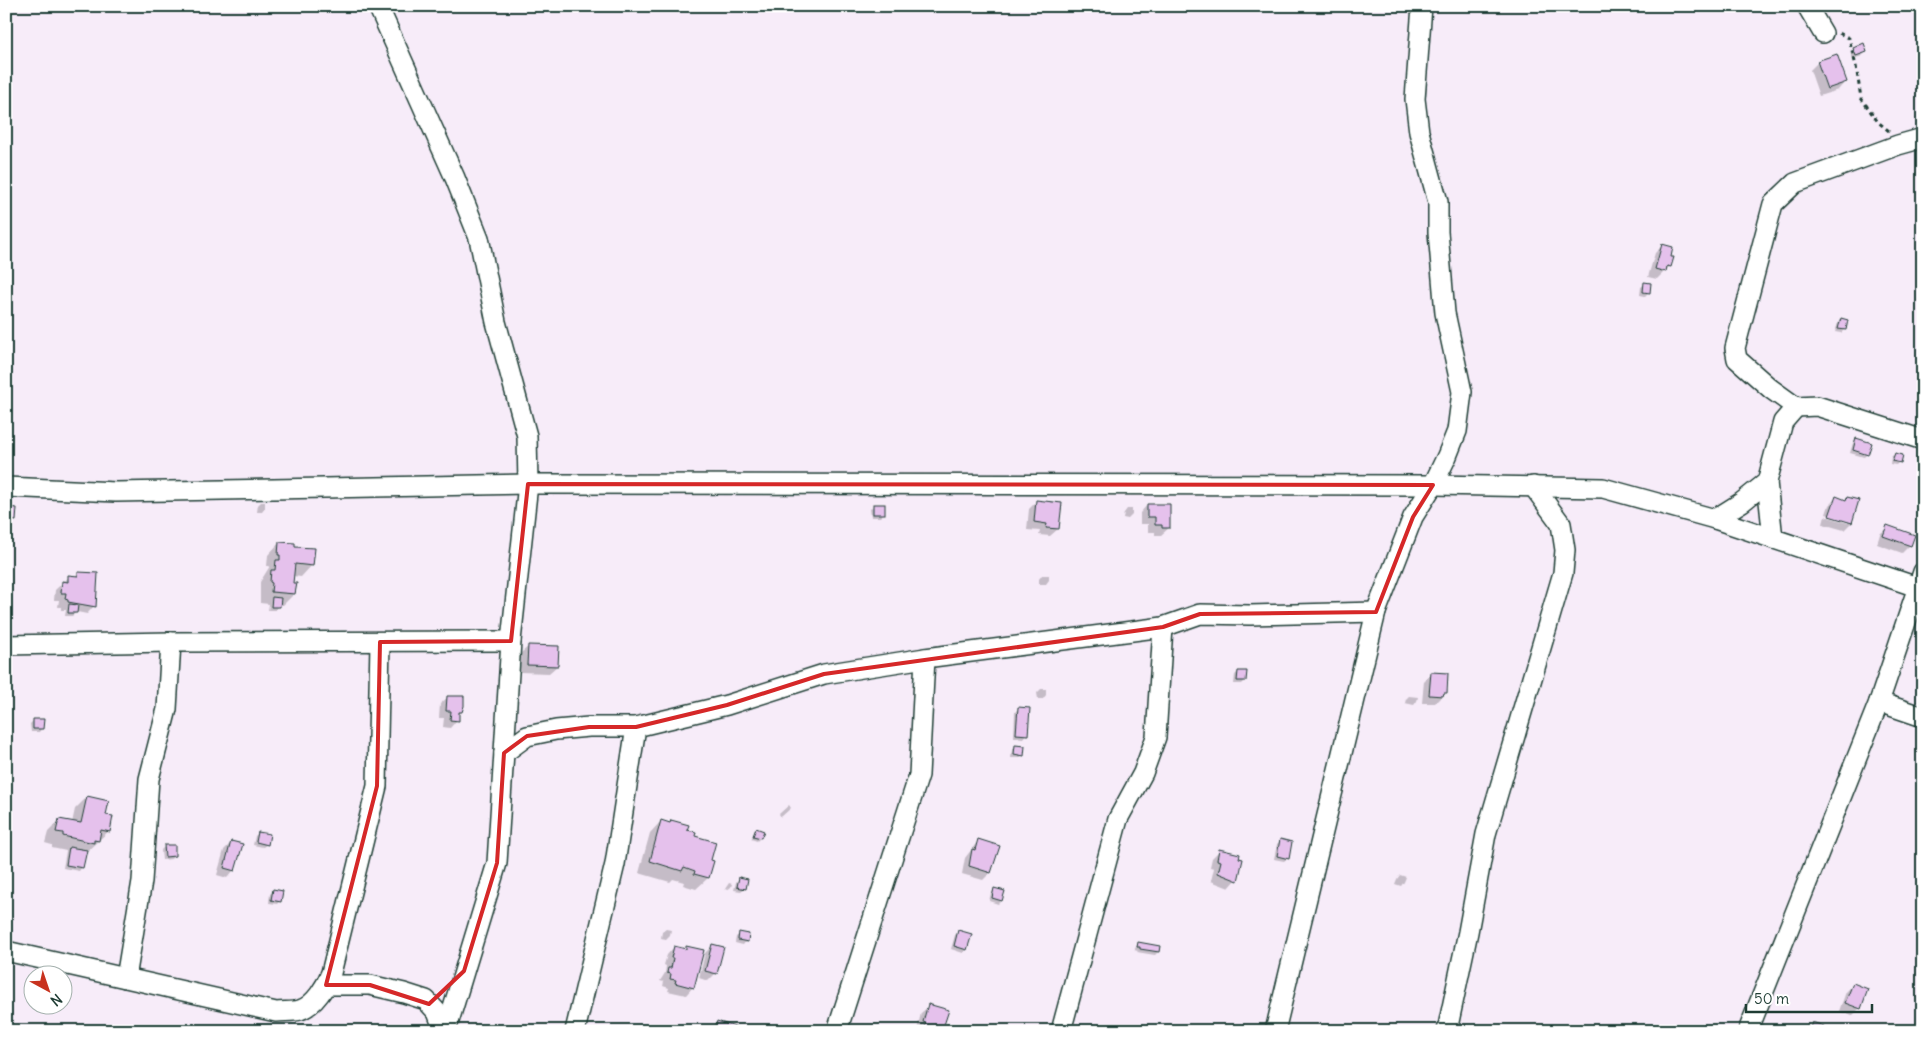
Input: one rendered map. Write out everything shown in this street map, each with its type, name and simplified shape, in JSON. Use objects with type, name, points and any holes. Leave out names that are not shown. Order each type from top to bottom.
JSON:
[{"type":"street","points":[[378,6],[455,178],[479,238],[496,322],[527,436],[528,484],[511,642],[496,862],[445,1031]]},
{"type":"street","points":[[1275,1031],[1376,612],[1414,517],[1433,485],[1457,431],[1462,392],[1445,313],[1438,232],[1438,202],[1419,132],[1415,99],[1422,6]]},
{"type":"street","points":[[1807,6],[1823,33]]},
{"type":"street","points":[[1923,138],[1902,143],[1795,183],[1773,204],[1734,348],[1737,359],[1771,389],[1796,407],[1817,406],[1923,440]]},
{"type":"street","points":[[1773,539],[1767,482],[1782,422],[1796,407]]},
{"type":"street","points":[[1715,519],[1742,502],[1767,482]]},
{"type":"street","points":[[6,487],[116,492],[528,484],[1433,485],[1603,488],[1715,519],[1773,539],[1921,583],[1879,702],[1748,1031]]},
{"type":"street","points":[[1447,1031],[1486,834],[1563,573],[1565,550],[1561,524],[1533,486]]},
{"type":"street","points":[[504,753],[527,736],[556,730],[589,727],[636,727],[727,706],[824,674],[925,658],[1163,627],[1200,614],[1250,615],[1376,612]]},
{"type":"street","points":[[1061,1031],[1118,819],[1144,774],[1156,737],[1163,627]]},
{"type":"street","points":[[6,645],[171,642],[511,642]]},
{"type":"street","points":[[126,978],[142,881],[149,780],[167,709],[171,642]]},
{"type":"street","points":[[6,951],[276,1012],[301,1010],[326,985],[331,973],[377,786],[380,642]]},
{"type":"street","points":[[837,1031],[918,775],[925,658]]},
{"type":"street","points":[[1879,702],[1923,717]]},
{"type":"street","points":[[575,1031],[615,864],[636,727]]},
{"type":"street","points":[[430,1004],[464,971]]},
{"type":"street","points":[[326,985],[370,985],[426,1000],[437,1012],[445,1031]]},
{"type":"path","points":[[1823,33],[1839,33],[1849,38],[1861,98],[1878,122],[1902,143]]},
{"type":"highlighted area","points":[[528,484],[1433,485],[1413,517],[1376,612],[1200,614],[1163,627],[824,674],[727,705],[636,727],[589,727],[527,736],[504,753],[497,863],[464,971],[429,1004],[370,985],[326,985],[377,786],[380,642],[511,641]]},
{"type":"building","points":[[1864,43],[1867,52],[1856,56],[1853,48]]},
{"type":"building","points":[[1837,54],[1847,82],[1827,89],[1817,61]]},
{"type":"building","points":[[1662,244],[1673,247],[1671,257],[1674,257],[1671,267],[1667,266],[1666,272],[1655,269]]},
{"type":"building","points":[[1644,282],[1651,283],[1650,293],[1643,292]]},
{"type":"building","points":[[1841,318],[1848,320],[1846,330],[1838,329]]},
{"type":"building","points":[[1856,438],[1872,443],[1868,455],[1853,450]]},
{"type":"building","points":[[1895,453],[1903,455],[1901,463],[1892,461]]},
{"type":"building","points":[[1836,496],[1846,500],[1847,497],[1859,500],[1852,523],[1829,516]]},
{"type":"building","points":[[1036,500],[1062,503],[1059,529],[1046,528],[1047,524],[1034,522]]},
{"type":"building","points":[[873,504],[885,504],[885,514],[873,514]]},
{"type":"building","points":[[1147,504],[1170,504],[1170,528],[1162,528],[1162,525],[1155,525],[1155,517],[1147,517]]},
{"type":"building","points":[[6,507],[17,508],[16,521],[10,520],[9,526],[6,526]]},
{"type":"building","points":[[1887,525],[1915,535],[1911,546],[1883,536]]},
{"type":"building","points":[[279,542],[295,543],[295,547],[315,548],[313,566],[295,564],[293,583],[297,583],[295,594],[271,592],[271,570],[275,570],[276,560],[280,560],[280,555],[278,555]]},
{"type":"building","points":[[78,572],[98,573],[96,607],[68,602],[65,599],[66,593],[61,593],[62,581],[68,582],[68,575],[78,576]]},
{"type":"building","points":[[272,597],[281,598],[280,607],[271,607]]},
{"type":"building","points":[[69,604],[78,605],[77,613],[68,613]]},
{"type":"building","points":[[528,645],[559,646],[558,666],[527,665]]},
{"type":"building","points":[[1238,671],[1247,671],[1246,681],[1237,681]]},
{"type":"building","points":[[1431,672],[1448,673],[1447,693],[1444,693],[1443,696],[1429,695]]},
{"type":"building","points":[[447,696],[464,696],[464,706],[462,712],[459,712],[459,721],[450,720],[451,711],[446,711]]},
{"type":"building","points":[[1018,707],[1030,708],[1028,735],[1016,734]]},
{"type":"building","points":[[33,719],[44,719],[43,729],[33,729]]},
{"type":"building","points":[[1015,745],[1025,746],[1024,756],[1014,754]]},
{"type":"building","points":[[87,796],[109,801],[106,815],[113,816],[110,832],[101,830],[99,841],[94,840],[94,843],[63,836],[63,833],[56,832],[59,819],[81,823]]},
{"type":"building","points":[[661,820],[670,823],[671,820],[689,825],[687,830],[696,832],[695,836],[716,842],[711,860],[714,861],[709,878],[694,874],[695,871],[684,867],[682,871],[650,861]]},
{"type":"building","points":[[756,828],[764,831],[761,838],[753,836]]},
{"type":"building","points":[[258,832],[270,834],[268,845],[256,842]]},
{"type":"building","points":[[978,839],[1000,846],[991,873],[969,866],[972,849],[975,850]]},
{"type":"building","points":[[1280,839],[1292,842],[1289,859],[1277,856]]},
{"type":"building","points":[[231,841],[243,844],[235,871],[224,868]]},
{"type":"building","points":[[164,845],[175,845],[175,856],[165,857]]},
{"type":"building","points":[[69,847],[87,850],[83,868],[66,865]]},
{"type":"building","points":[[1219,849],[1240,854],[1239,858],[1243,859],[1238,881],[1218,873],[1221,861],[1217,860]]},
{"type":"building","points":[[739,877],[748,879],[746,889],[737,887]]},
{"type":"building","points":[[994,888],[1005,891],[1002,901],[992,898]]},
{"type":"building","points":[[273,889],[283,891],[281,902],[271,900]]},
{"type":"building","points":[[958,930],[972,934],[967,950],[954,946]]},
{"type":"building","points":[[739,932],[749,934],[748,942],[738,940]]},
{"type":"building","points":[[1138,942],[1160,946],[1159,952],[1140,949],[1140,947],[1137,947]]},
{"type":"building","points":[[712,944],[724,947],[717,974],[705,971]]},
{"type":"building","points":[[674,946],[686,949],[686,946],[704,950],[694,988],[675,983],[676,980],[670,979],[671,974],[667,973],[668,968],[671,968]]},
{"type":"building","points":[[1853,983],[1868,989],[1861,1009],[1845,1003]]},
{"type":"building","points":[[928,1004],[949,1010],[942,1031],[925,1027],[926,1023],[923,1022]]},
{"type":"building","points":[[717,1021],[741,1029],[741,1031],[714,1031]]},
{"type":"building","points":[[1812,1022],[1824,1026],[1823,1031],[1809,1031]]}]
